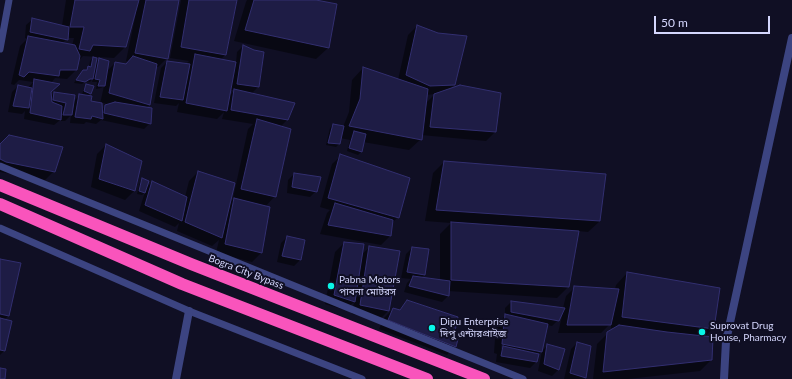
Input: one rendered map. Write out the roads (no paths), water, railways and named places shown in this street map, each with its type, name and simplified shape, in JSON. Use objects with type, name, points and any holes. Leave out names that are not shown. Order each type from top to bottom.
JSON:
[{"type":"highway","name":"Bogra City Bypass","points":[[0,185],[191,264],[484,379]]},
{"type":"highway","points":[[0,204],[182,284],[427,379]]},
{"type":"street","points":[[724,379],[726,342],[792,38]]},
{"type":"street","points":[[176,379],[189,311]]},
{"type":"lane","points":[[0,49],[9,0]]},
{"type":"lane","points":[[0,166],[523,379]]},
{"type":"lane","points":[[0,228],[189,311],[362,379]]},
{"type":"place","name":"Pabna Motors পাবনা মোটরস","points":[[331,286]]},
{"type":"place","name":"Dipu Enterprise দিপু এন্টারপ্রাইজ","points":[[432,328]]},
{"type":"place","name":"Suprovat Drug House, Pharmacy","points":[[702,332]]}]
